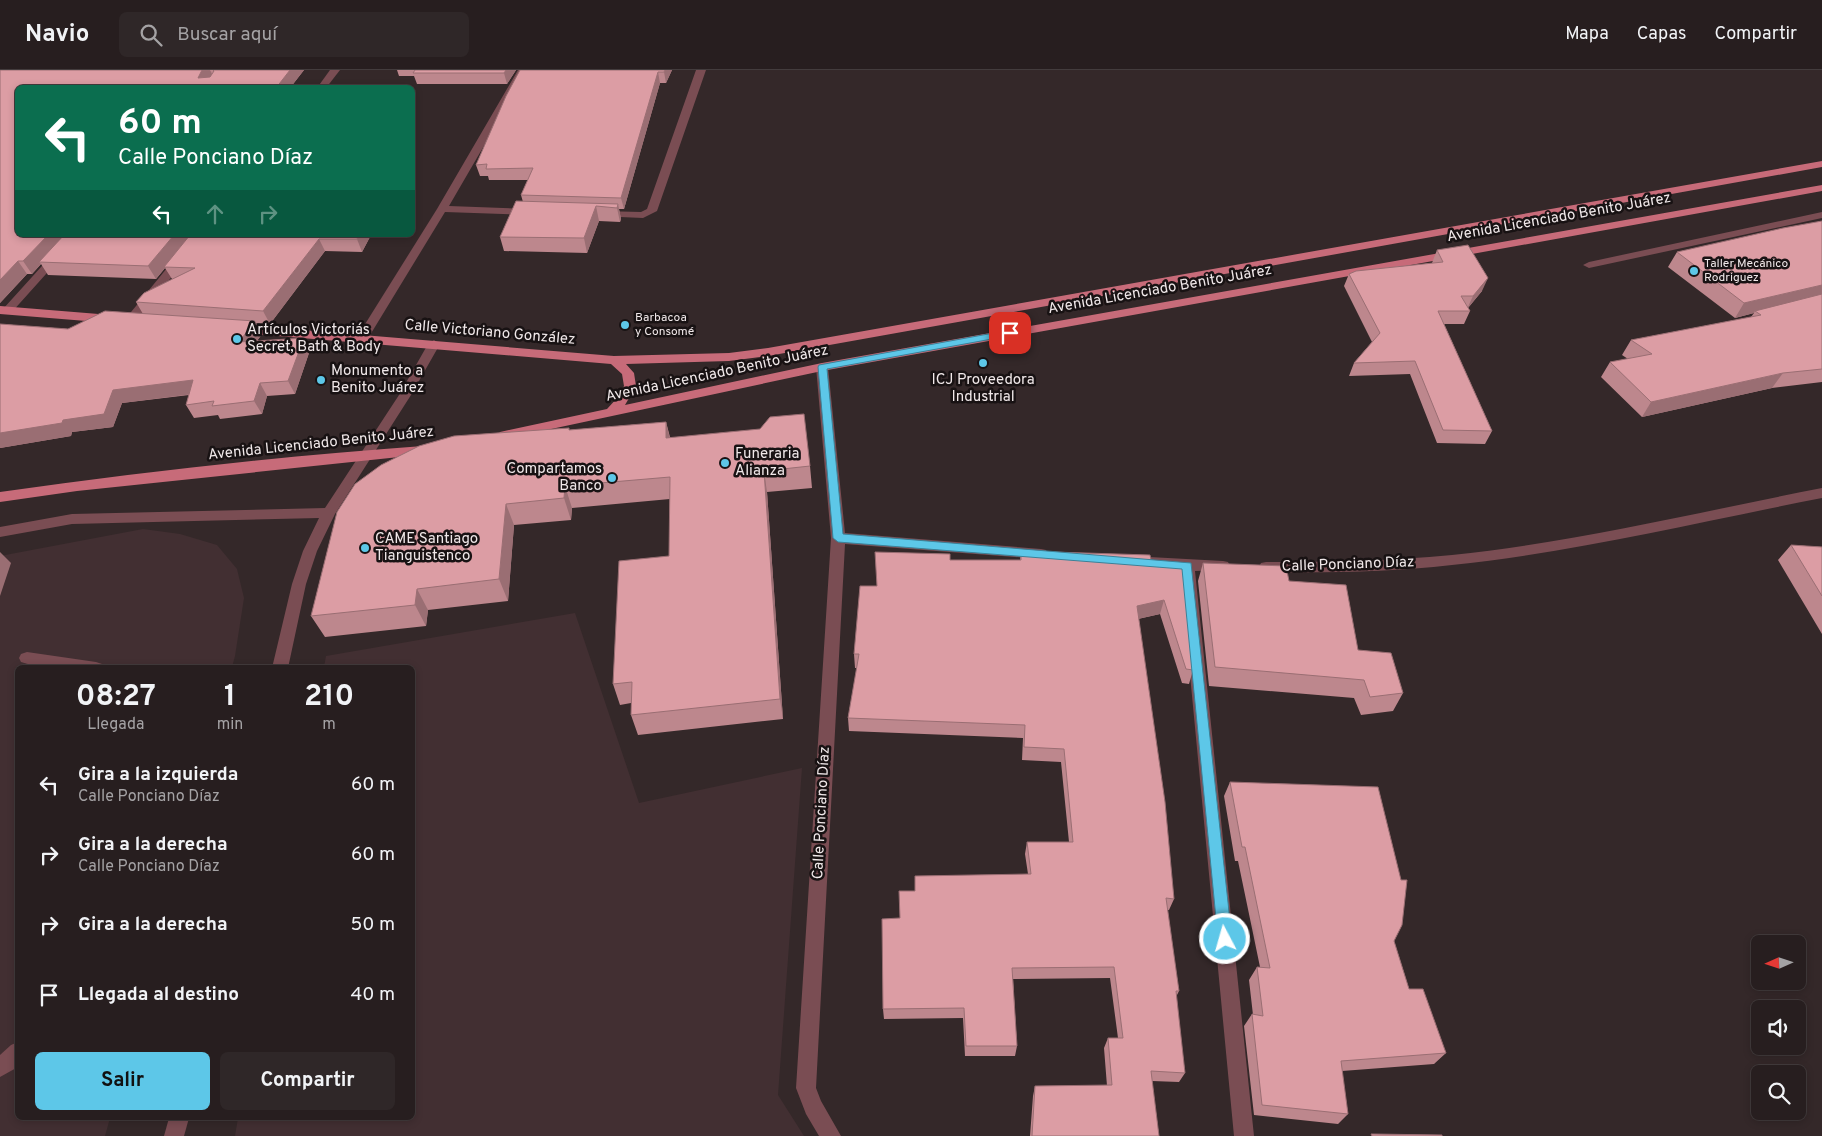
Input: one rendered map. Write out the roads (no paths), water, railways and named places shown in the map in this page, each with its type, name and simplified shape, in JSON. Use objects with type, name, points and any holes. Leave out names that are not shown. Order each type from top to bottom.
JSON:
[{"type":"main road","name":"Avenida Licenciado Benito Juárez","points":[[768,352],[1822,164]]},
{"type":"main road","name":"Avenida Licenciado Benito Juárez","points":[[493,437],[609,414],[822,367],[1822,188]]},
{"type":"main road","points":[[4,310],[150,322]]},
{"type":"main road","name":"Calle Victoriano González","points":[[228,328],[363,337],[614,360],[729,357],[768,352]]},
{"type":"main road","points":[[609,414],[623,402],[630,386],[629,374],[625,368],[614,360]]},
{"type":"main road","name":"Avenida Licenciado Benito Juárez","points":[[0,497],[87,485],[365,455],[416,452],[436,448]]},
{"type":"street","points":[[363,337],[442,209],[523,70]]},
{"type":"street","points":[[586,214],[643,215],[652,211],[701,70]]},
{"type":"street","points":[[323,85],[332,74]]},
{"type":"street","points":[[442,209],[538,212]]},
{"type":"street","points":[[1589,265],[1822,215]]},
{"type":"street","points":[[4,310],[74,237]]},
{"type":"street","points":[[131,320],[198,237]]},
{"type":"street","points":[[281,665],[299,584],[310,551],[328,513],[405,395],[434,344]]},
{"type":"street","name":"Calle Ponciano Díaz","points":[[822,367],[838,538],[806,1088],[813,1107],[831,1136]]},
{"type":"street","name":"Calle Ponciano Díaz","points":[[1253,566],[1338,567],[1405,564],[1485,556],[1538,549],[1822,493]]},
{"type":"street","points":[[0,532],[72,519],[328,513]]},
{"type":"street","points":[[838,538],[1059,555]]},
{"type":"street","points":[[1118,560],[1187,566],[1234,566]]},
{"type":"street","points":[[1187,566],[1244,1136]]},
{"type":"street","points":[[27,658],[75,665]]},
{"type":"street","points":[[0,1067],[15,1055]]},
{"type":"street","points":[[174,1136],[178,1120]]},
{"type":"place","name":"Taller Mecánico Rodriguez","points":[[1694,271]]},
{"type":"place","name":"Barbacoa y Consomé","points":[[625,325]]},
{"type":"place","name":"Artículos Victoria´s Secret, Bath & Body","points":[[237,339]]},
{"type":"place","name":"ICJ Proveedora Industrial","points":[[983,363]]},
{"type":"place","name":"Monumento a Benito Juárez","points":[[321,380]]},
{"type":"place","name":"Funeraria Alianza","points":[[725,463]]},
{"type":"place","name":"Compartamos Banco","points":[[612,478]]},
{"type":"place","name":"CAME Santiago Tianguistenco","points":[[365,548]]}]
